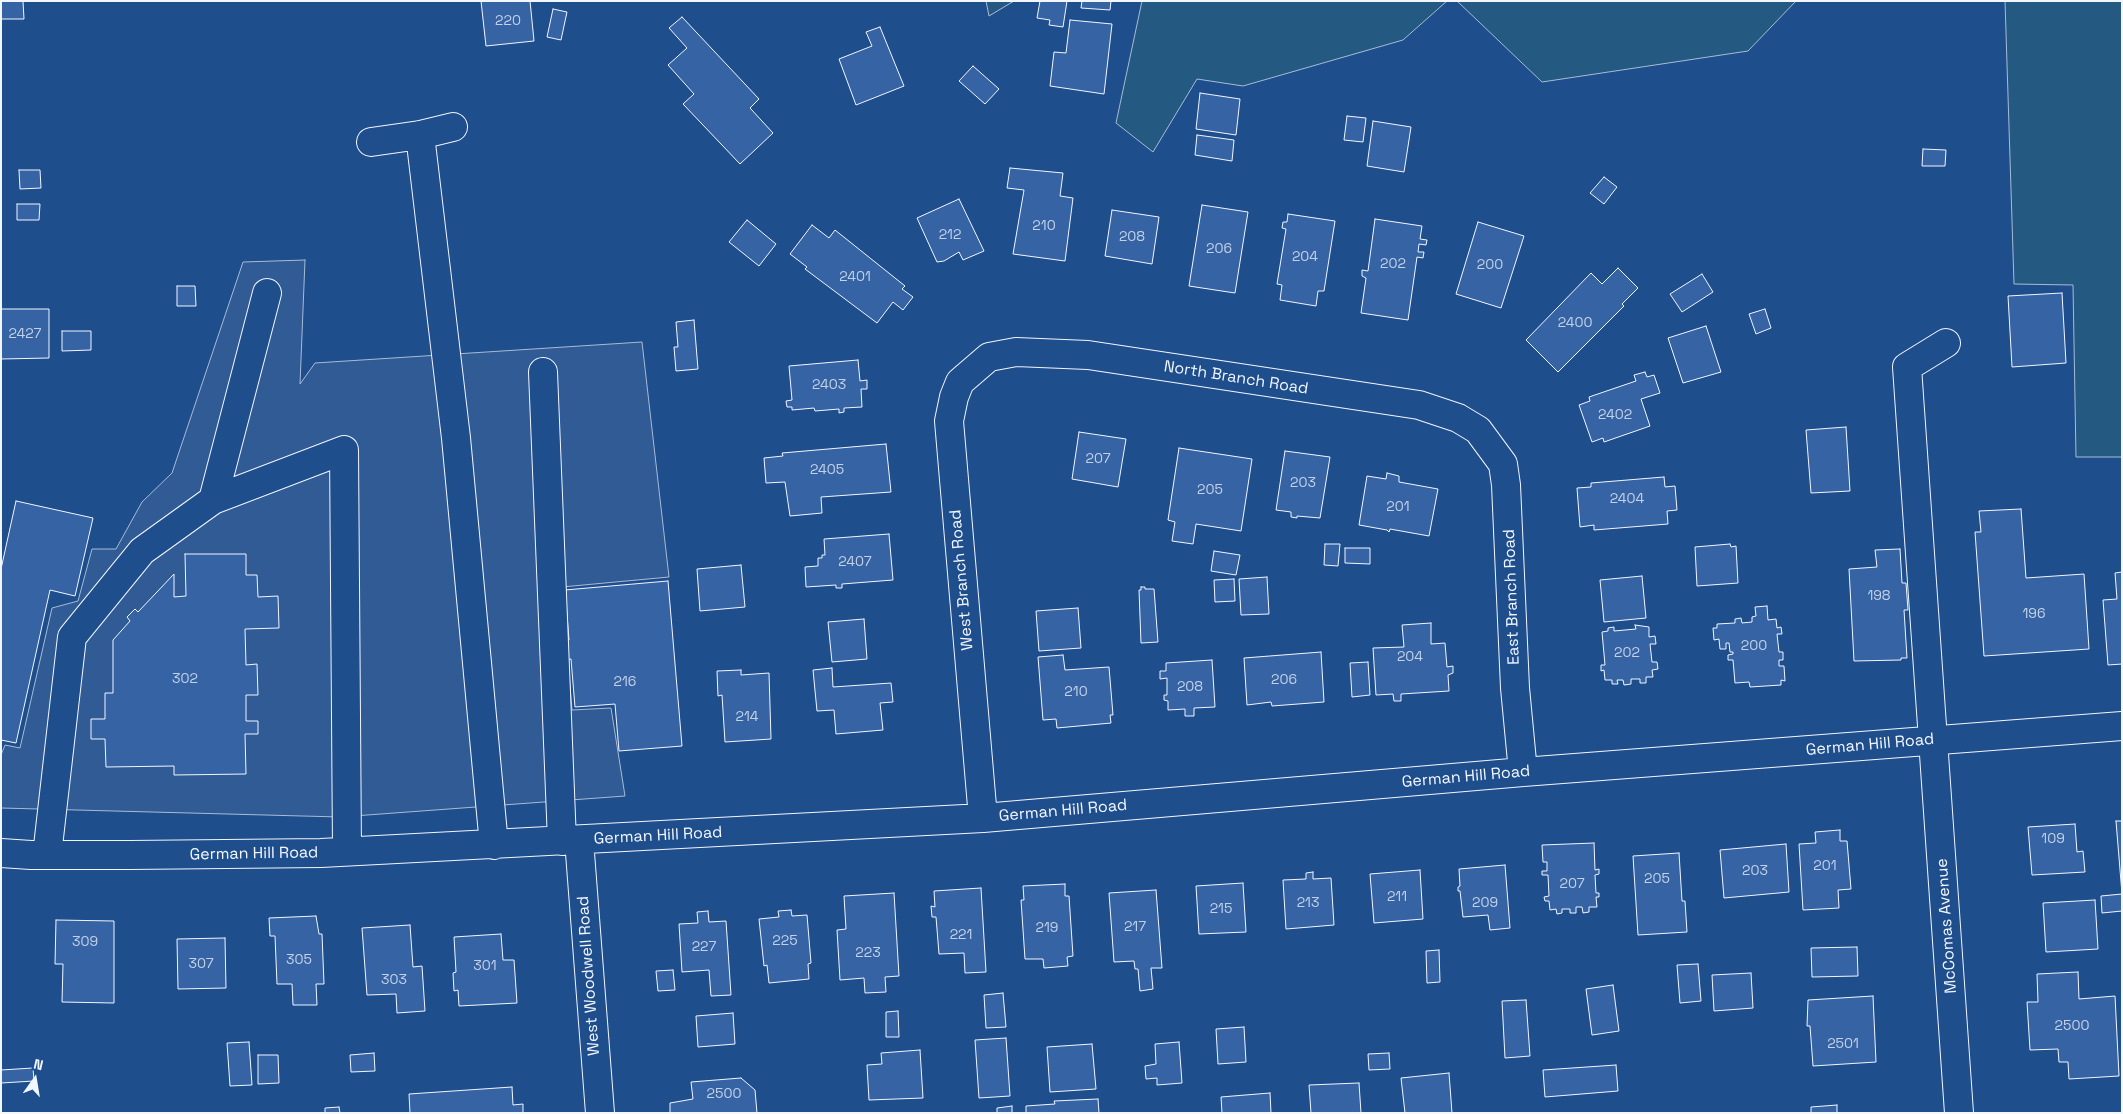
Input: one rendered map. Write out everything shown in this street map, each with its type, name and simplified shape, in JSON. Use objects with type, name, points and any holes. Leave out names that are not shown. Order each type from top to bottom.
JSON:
[{"type":"street","points":[[371,142],[420,135],[453,127]]},
{"type":"street","points":[[420,135],[456,438],[494,845]]},
{"type":"street","points":[[213,500],[267,293]]},
{"type":"street","name":"McComas Avenue","points":[[1946,343],[1907,367],[1959,1113]]},
{"type":"street","name":"North Branch Road","points":[[989,357],[1016,352],[1088,355],[1419,405],[1458,418],[1478,430]]},
{"type":"street","name":"West Branch Road","points":[[983,818],[949,421],[954,397],[960,382],[989,357]]},
{"type":"street","name":"West Woodwell Road","points":[[543,372],[570,841],[600,1113]]},
{"type":"street","name":"East Branch Road","points":[[1478,430],[1502,464],[1506,485],[1515,688],[1523,772]]},
{"type":"street","points":[[47,855],[72,638],[142,551],[213,500],[344,450],[347,852]]},
{"type":"street","name":"German Hill Road","points":[[1,853],[47,855],[227,855],[347,852],[983,818],[1523,772],[2122,726]]},
{"type":"shaded area","points":[[986,1],[1014,1],[989,16]]},
{"type":"shaded area","points":[[1142,1],[1447,1],[1403,40],[1243,86],[1197,79],[1153,152],[1116,123]]},
{"type":"shaded area","points":[[1457,1],[1796,1],[1748,51],[1542,82]]},
{"type":"shaded area","points":[[2005,1],[2122,1],[2122,457],[2076,457],[2073,285],[2014,284]]},
{"type":"shaded area","points":[[305,260],[300,384],[315,363],[642,342],[669,577],[562,587],[572,710],[611,708],[625,796],[340,817],[1,808],[1,755],[5,745],[20,748],[52,608],[78,601],[92,549],[116,549],[142,502],[172,473],[243,262]]},
{"type":"building","points":[[1,1],[23,1],[24,19],[1,19]]},
{"type":"building","points":[[481,1],[530,1],[534,41],[486,46]]},
{"type":"building","points":[[1040,1],[1067,1],[1063,27],[1049,25],[1050,20],[1037,18]]},
{"type":"building","points":[[1082,1],[1111,1],[1110,10],[1081,8]]},
{"type":"building","points":[[553,9],[567,12],[561,40],[547,37]]},
{"type":"building","points":[[682,17],[759,99],[750,108],[773,133],[740,164],[683,104],[694,94],[668,65],[687,48],[669,28]]},
{"type":"building","points":[[1070,20],[1112,24],[1104,94],[1050,86],[1054,52],[1066,53]]},
{"type":"building","points":[[880,27],[904,86],[856,105],[839,59],[872,46],[866,32]]},
{"type":"building","points":[[973,66],[999,89],[985,104],[959,81]]},
{"type":"building","points":[[1200,93],[1240,99],[1236,135],[1196,129]]},
{"type":"building","points":[[1347,116],[1366,118],[1363,142],[1344,140]]},
{"type":"building","points":[[1373,121],[1411,127],[1404,172],[1367,166]]},
{"type":"building","points":[[1197,135],[1234,140],[1232,161],[1195,155]]},
{"type":"building","points":[[1923,149],[1946,150],[1945,166],[1922,166]]},
{"type":"building","points":[[1010,168],[1063,173],[1060,196],[1073,198],[1065,261],[1013,254],[1024,190],[1007,188]]},
{"type":"building","points":[[19,170],[40,170],[41,188],[20,189]]},
{"type":"building","points":[[1604,177],[1617,187],[1604,204],[1590,193]]},
{"type":"building","points":[[959,199],[984,251],[963,260],[959,252],[944,261],[937,262],[917,218]]},
{"type":"building","points":[[17,204],[40,204],[39,220],[17,220]]},
{"type":"building","points":[[1202,205],[1248,212],[1235,293],[1189,286]]},
{"type":"building","points":[[1112,210],[1159,217],[1152,264],[1105,256]]},
{"type":"building","points":[[1288,214],[1335,221],[1324,291],[1318,291],[1316,306],[1280,300],[1282,285],[1277,284],[1286,229],[1282,228],[1283,222],[1287,222]]},
{"type":"building","points":[[1375,219],[1422,226],[1420,239],[1427,240],[1426,245],[1419,244],[1418,252],[1424,252],[1423,258],[1417,257],[1408,320],[1361,313],[1366,278],[1362,276],[1362,270],[1368,271]]},
{"type":"building","points":[[747,220],[776,244],[759,266],[729,242]]},
{"type":"building","points":[[1478,222],[1524,236],[1501,308],[1456,294]]},
{"type":"building","points":[[812,225],[829,238],[835,230],[905,286],[902,289],[913,297],[903,310],[893,302],[877,323],[805,269],[807,267],[790,254]]},
{"type":"building","points":[[1618,268],[1638,288],[1622,304],[1624,306],[1558,372],[1526,340],[1591,273],[1602,284]]},
{"type":"building","points":[[1702,274],[1713,292],[1682,312],[1670,294]]},
{"type":"building","points":[[177,286],[195,286],[196,306],[177,306]]},
{"type":"building","points":[[2062,293],[2066,363],[2012,367],[2008,296]]},
{"type":"building","points":[[1,309],[49,309],[49,358],[1,359]]},
{"type":"building","points":[[1765,309],[1771,328],[1756,334],[1749,314]]},
{"type":"building","points":[[694,320],[698,369],[676,371],[674,347],[678,347],[676,322]]},
{"type":"building","points":[[1706,326],[1721,372],[1683,383],[1668,338]]},
{"type":"building","points":[[62,331],[91,331],[91,350],[62,351]]},
{"type":"building","points":[[858,360],[860,381],[867,380],[867,389],[861,389],[862,407],[844,408],[844,412],[839,413],[839,409],[815,411],[814,408],[792,410],[792,407],[787,407],[786,401],[792,400],[789,366]]},
{"type":"building","points":[[1645,372],[1647,377],[1654,375],[1660,393],[1641,399],[1650,426],[1604,442],[1603,438],[1592,442],[1579,405],[1590,401],[1589,397],[1636,381],[1634,375]]},
{"type":"building","points":[[1846,427],[1850,491],[1811,493],[1806,430]]},
{"type":"building","points":[[1079,432],[1126,439],[1118,487],[1072,479]]},
{"type":"building","points":[[886,444],[891,492],[821,497],[822,513],[790,516],[785,482],[766,483],[764,458],[783,456],[782,453]]},
{"type":"building","points":[[1179,448],[1252,459],[1241,531],[1196,524],[1193,544],[1172,541],[1175,522],[1168,520]]},
{"type":"building","points":[[1285,451],[1330,457],[1320,518],[1291,517],[1291,512],[1276,510]]},
{"type":"building","points":[[1387,473],[1399,476],[1399,482],[1438,489],[1429,536],[1390,529],[1389,532],[1359,525],[1367,476],[1386,479]]},
{"type":"building","points":[[1664,477],[1665,487],[1675,486],[1677,510],[1667,511],[1668,524],[1594,530],[1594,525],[1580,527],[1577,488],[1591,487],[1591,483]]},
{"type":"building","points":[[16,501],[93,518],[75,596],[50,590],[16,743],[1,740],[1,569]]},
{"type":"building","points":[[2021,509],[2026,578],[2084,574],[2089,649],[1984,656],[1975,532],[1981,532],[1979,511]]},
{"type":"building","points":[[889,534],[893,580],[842,584],[842,588],[836,588],[836,585],[806,587],[805,567],[818,566],[818,558],[822,558],[822,555],[825,555],[824,539]]},
{"type":"building","points":[[1325,544],[1340,544],[1338,566],[1324,565]]},
{"type":"building","points":[[1730,544],[1731,547],[1736,546],[1738,583],[1697,586],[1695,547]]},
{"type":"building","points":[[1345,548],[1370,548],[1370,564],[1345,563]]},
{"type":"building","points":[[1900,549],[1902,583],[1906,583],[1908,610],[1904,610],[1907,658],[1901,658],[1901,660],[1854,661],[1849,569],[1877,567],[1875,550]]},
{"type":"building","points":[[1214,551],[1240,555],[1236,575],[1211,571]]},
{"type":"building","points":[[185,554],[246,554],[246,575],[257,575],[258,597],[278,596],[279,628],[245,629],[246,665],[257,664],[258,695],[246,695],[246,721],[258,721],[258,734],[245,734],[246,774],[174,775],[174,766],[106,767],[105,739],[91,739],[91,719],[105,719],[105,693],[113,693],[113,640],[130,621],[127,617],[135,609],[138,612],[174,574],[174,597],[186,596]]},
{"type":"building","points":[[741,565],[745,607],[700,611],[697,569]]},
{"type":"building","points":[[2122,572],[2122,664],[2108,665],[2103,600],[2117,599],[2115,573]]},
{"type":"building","points":[[1642,576],[1646,618],[1604,622],[1600,580]]},
{"type":"building","points":[[1267,577],[1269,614],[1241,615],[1239,579]]},
{"type":"building","points":[[1234,579],[1235,601],[1215,602],[1214,580]]},
{"type":"building","points":[[668,581],[682,746],[619,751],[615,704],[575,707],[571,659],[563,660],[562,640],[569,640],[565,590]]},
{"type":"building","points":[[1141,587],[1154,589],[1158,642],[1141,643],[1139,590],[1141,590]]},
{"type":"building","points":[[1767,606],[1768,620],[1776,619],[1777,628],[1781,627],[1782,634],[1777,634],[1779,652],[1783,652],[1783,660],[1779,660],[1779,666],[1784,666],[1785,681],[1781,680],[1781,685],[1750,687],[1749,682],[1735,683],[1733,660],[1728,660],[1728,655],[1733,654],[1733,652],[1730,652],[1729,643],[1726,643],[1726,649],[1720,649],[1719,639],[1714,640],[1713,628],[1717,628],[1717,624],[1735,623],[1735,619],[1741,618],[1742,623],[1752,622],[1752,617],[1756,616],[1755,607]]},
{"type":"building","points":[[1078,608],[1081,648],[1039,651],[1036,611]]},
{"type":"building","points":[[864,619],[867,659],[832,662],[828,622]]},
{"type":"building","points":[[1431,623],[1431,644],[1445,643],[1447,667],[1453,666],[1453,673],[1448,675],[1449,691],[1401,694],[1401,701],[1394,701],[1393,694],[1376,695],[1373,648],[1404,647],[1402,625]]},
{"type":"building","points":[[1635,625],[1649,627],[1649,637],[1655,636],[1656,644],[1650,644],[1652,662],[1657,662],[1658,669],[1652,670],[1653,677],[1646,677],[1646,683],[1640,683],[1640,679],[1631,679],[1631,684],[1624,685],[1623,680],[1617,680],[1618,684],[1612,684],[1612,680],[1605,680],[1604,670],[1601,671],[1601,665],[1605,665],[1602,632],[1614,627],[1614,631],[1636,629]]},
{"type":"building","points":[[1321,652],[1324,702],[1272,706],[1271,702],[1247,705],[1244,658]]},
{"type":"building","points":[[1063,655],[1065,670],[1109,667],[1113,715],[1110,715],[1111,723],[1057,728],[1056,719],[1043,720],[1038,657]]},
{"type":"building","points":[[1212,660],[1215,707],[1194,708],[1194,716],[1185,716],[1185,709],[1168,710],[1168,701],[1164,700],[1164,695],[1167,695],[1167,678],[1160,679],[1160,671],[1166,671],[1166,663]]},
{"type":"building","points":[[1368,662],[1370,695],[1352,697],[1350,663]]},
{"type":"building","points":[[832,668],[833,687],[891,683],[893,702],[880,703],[883,730],[836,734],[834,710],[817,711],[813,670]]},
{"type":"building","points":[[741,670],[741,675],[769,673],[771,739],[725,742],[722,695],[718,696],[717,671]]},
{"type":"building","points":[[2116,821],[2122,821],[2122,894]]},
{"type":"building","points":[[2075,824],[2077,852],[2083,851],[2085,872],[2032,875],[2028,827]]},
{"type":"building","points":[[1840,830],[1840,841],[1847,841],[1851,889],[1838,890],[1839,908],[1803,910],[1799,844],[1816,843],[1815,832]]},
{"type":"building","points":[[1594,843],[1595,870],[1599,869],[1599,874],[1595,875],[1596,893],[1599,893],[1599,897],[1596,897],[1597,907],[1589,907],[1589,912],[1583,913],[1582,907],[1576,907],[1576,913],[1570,913],[1570,909],[1562,909],[1562,913],[1557,914],[1556,909],[1550,910],[1549,901],[1545,901],[1544,897],[1549,896],[1548,875],[1542,875],[1542,871],[1547,871],[1547,862],[1543,862],[1542,845]]},
{"type":"building","points":[[1786,844],[1789,892],[1724,898],[1720,850]]},
{"type":"building","points":[[1679,853],[1682,901],[1685,901],[1687,932],[1638,935],[1633,856]]},
{"type":"building","points":[[1505,865],[1510,928],[1490,930],[1488,915],[1463,917],[1460,891],[1458,891],[1460,886],[1459,869]]},
{"type":"building","points":[[1420,870],[1423,919],[1374,923],[1370,874]]},
{"type":"building","points":[[1313,872],[1313,879],[1331,878],[1334,925],[1286,929],[1283,880],[1306,879],[1306,873]]},
{"type":"building","points":[[1243,883],[1246,932],[1199,934],[1196,886]]},
{"type":"building","points":[[1065,884],[1065,896],[1069,896],[1073,956],[1067,957],[1068,966],[1044,968],[1043,959],[1025,959],[1021,900],[1024,900],[1023,886]]},
{"type":"building","points":[[981,888],[986,972],[965,973],[964,953],[939,954],[936,917],[932,917],[931,906],[935,907],[934,891]]},
{"type":"building","points":[[1156,890],[1162,968],[1151,968],[1153,989],[1140,991],[1138,969],[1135,969],[1134,961],[1114,962],[1109,893]]},
{"type":"building","points":[[894,893],[899,976],[885,977],[886,992],[865,993],[864,978],[840,980],[837,930],[846,929],[844,896]]},
{"type":"building","points":[[2122,894],[2122,911],[2102,913],[2101,896]]},
{"type":"building","points":[[2095,900],[2098,949],[2046,952],[2043,903]]},
{"type":"building","points":[[791,910],[792,916],[807,915],[811,963],[808,964],[809,979],[769,983],[767,965],[764,966],[759,919],[779,917],[778,911]]},
{"type":"building","points":[[708,911],[709,922],[726,921],[731,995],[711,996],[709,970],[682,972],[679,924],[698,923],[697,912]]},
{"type":"building","points":[[316,916],[319,934],[322,934],[324,984],[316,984],[317,1005],[293,1005],[292,984],[277,984],[275,936],[270,936],[269,918]]},
{"type":"building","points":[[56,920],[114,921],[114,1003],[62,1002],[63,964],[55,964]]},
{"type":"building","points":[[410,925],[413,967],[422,966],[425,1011],[397,1013],[396,994],[367,995],[362,928]]},
{"type":"building","points":[[501,934],[503,960],[514,960],[517,1003],[459,1006],[458,990],[454,991],[453,973],[456,972],[454,937]]},
{"type":"building","points":[[225,938],[226,988],[178,989],[177,939]]},
{"type":"building","points":[[1857,947],[1858,976],[1812,977],[1811,948]]},
{"type":"building","points":[[1439,950],[1440,982],[1427,983],[1426,951]]},
{"type":"building","points":[[1698,964],[1701,1001],[1680,1003],[1677,965]]},
{"type":"building","points":[[673,970],[675,990],[658,991],[656,971]]},
{"type":"building","points":[[2078,972],[2079,999],[2115,996],[2119,1076],[2069,1079],[2068,1062],[2059,1062],[2058,1049],[2030,1050],[2027,1002],[2038,1002],[2037,974]]},
{"type":"building","points":[[1751,973],[1753,1008],[1714,1011],[1712,975]]},
{"type":"building","points":[[1613,985],[1619,1031],[1592,1035],[1586,989]]},
{"type":"building","points":[[1003,993],[1006,1027],[986,1028],[984,995]]},
{"type":"building","points":[[1873,996],[1876,1062],[1813,1066],[1810,1026],[1807,1026],[1808,1000]]},
{"type":"building","points":[[1526,1000],[1530,1056],[1505,1058],[1502,1001]]},
{"type":"building","points":[[898,1011],[899,1037],[886,1037],[886,1012]]},
{"type":"building","points":[[733,1013],[735,1044],[698,1047],[696,1016]]},
{"type":"building","points":[[1244,1027],[1246,1062],[1218,1064],[1216,1029]]},
{"type":"building","points":[[1006,1038],[1010,1096],[979,1098],[975,1040]]},
{"type":"building","points":[[249,1042],[252,1085],[230,1086],[227,1043]]},
{"type":"building","points":[[1179,1042],[1182,1083],[1157,1085],[1157,1078],[1146,1079],[1145,1066],[1156,1064],[1155,1044]]},
{"type":"building","points":[[1092,1044],[1096,1089],[1050,1092],[1047,1047]]},
{"type":"building","points":[[920,1050],[923,1098],[869,1100],[867,1065],[882,1064],[881,1053]]},
{"type":"building","points":[[374,1053],[375,1071],[351,1072],[350,1055]]},
{"type":"building","points":[[1389,1053],[1390,1069],[1369,1070],[1368,1054]]},
{"type":"building","points":[[258,1055],[278,1055],[279,1083],[258,1084]]},
{"type":"building","points":[[1616,1065],[1618,1091],[1545,1097],[1543,1070]]},
{"type":"building","points":[[33,1068],[34,1081],[1,1083],[1,1070]]},
{"type":"building","points":[[1449,1073],[1452,1113],[1405,1113],[1401,1078]]},
{"type":"building","points":[[741,1078],[755,1090],[757,1113],[670,1113],[670,1103],[693,1099],[691,1082]]},
{"type":"building","points":[[1359,1083],[1361,1113],[1311,1113],[1309,1085]]},
{"type":"building","points":[[512,1087],[513,1105],[523,1104],[523,1113],[410,1113],[409,1094]]},
{"type":"building","points":[[1270,1093],[1271,1113],[1222,1113],[1221,1097]]},
{"type":"building","points":[[1098,1099],[1099,1113],[1026,1113],[1026,1106],[1055,1104],[1054,1101]]},
{"type":"building","points":[[1837,1105],[1837,1113],[1811,1113],[1811,1107]]},
{"type":"building","points":[[1012,1106],[1012,1113],[997,1113],[997,1108]]},
{"type":"building","points":[[339,1107],[340,1113],[325,1113],[325,1108]]}]
